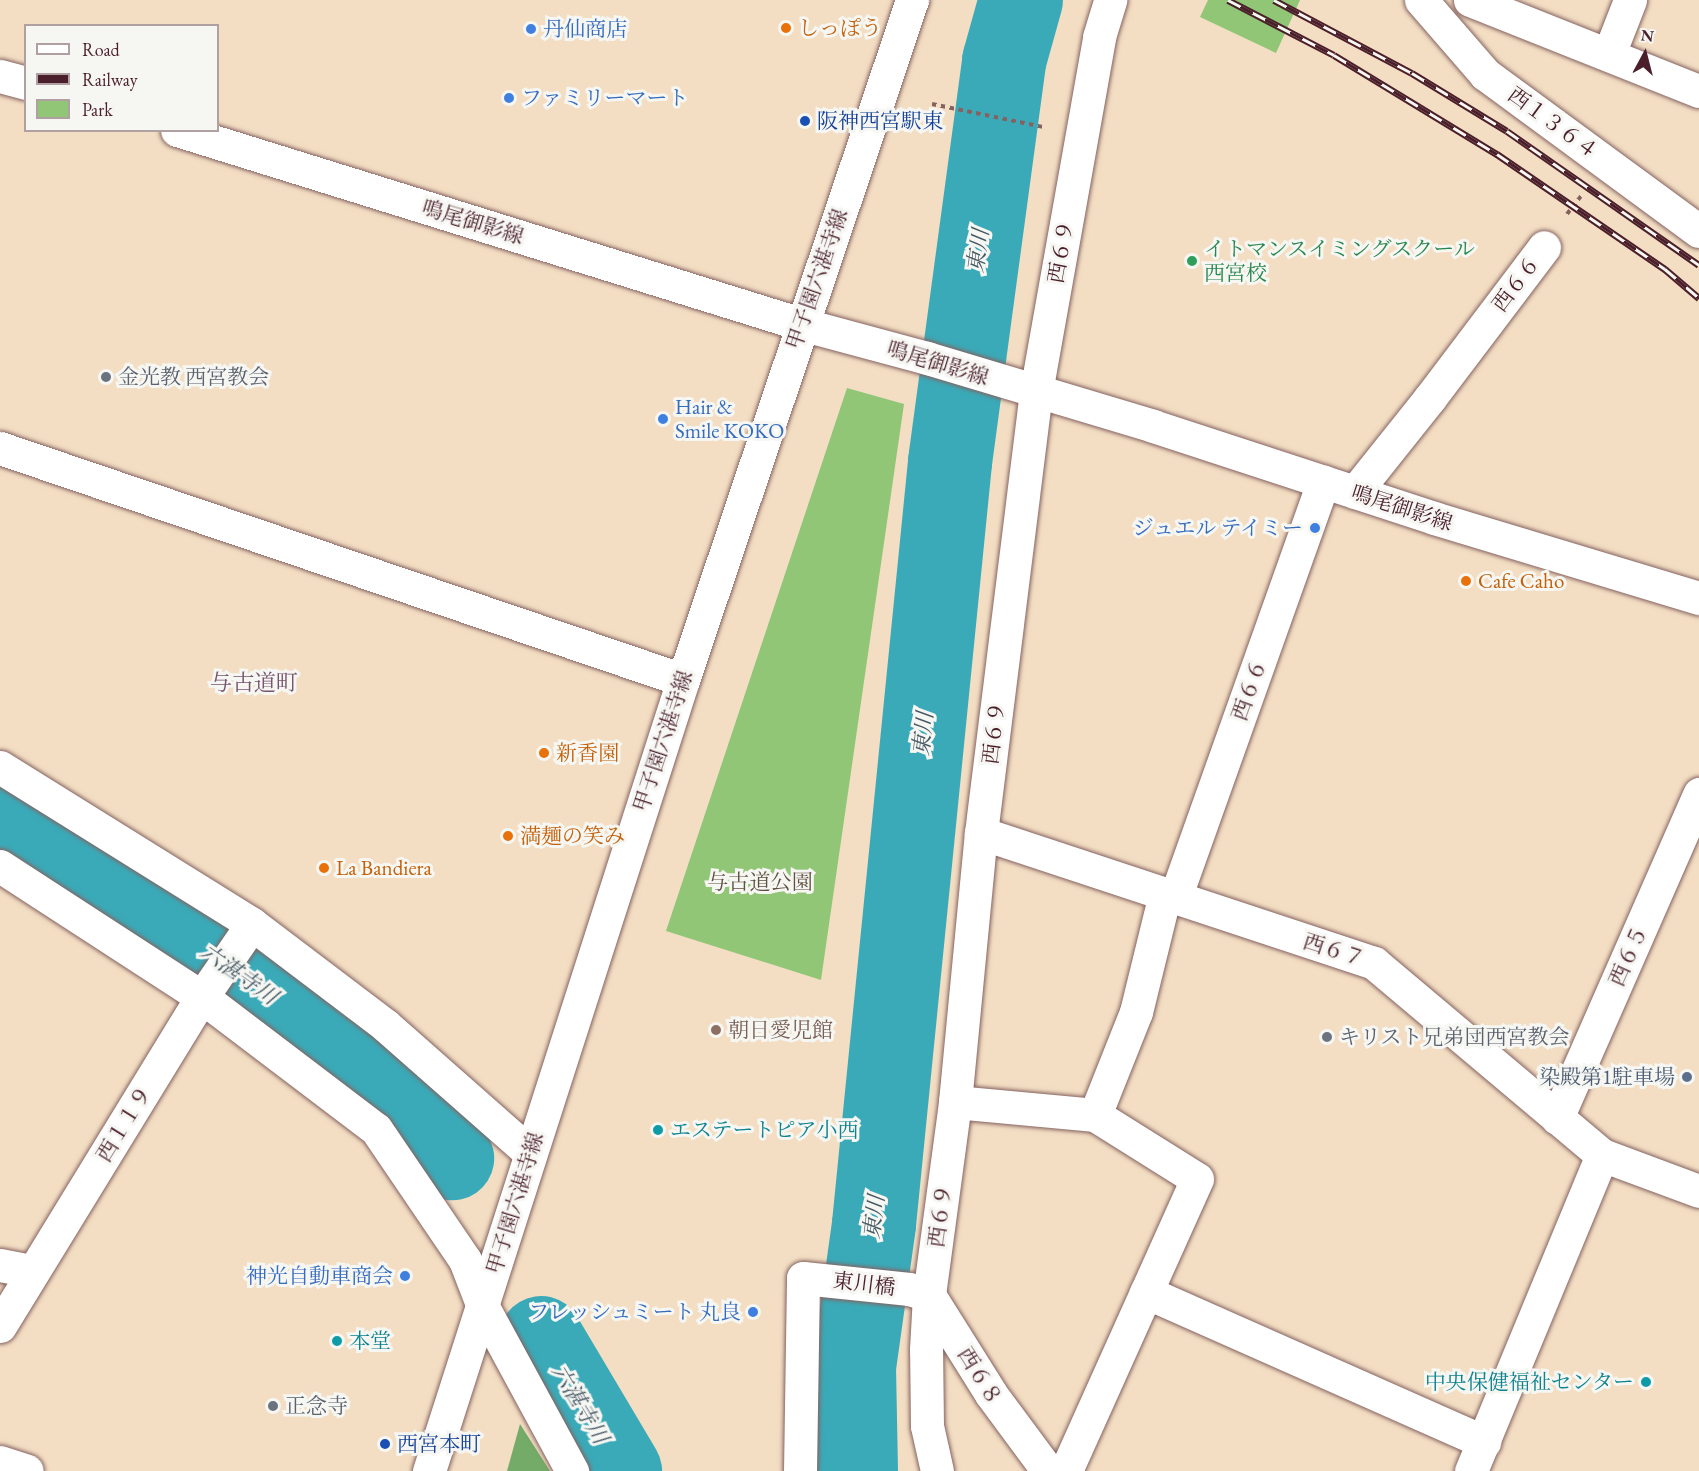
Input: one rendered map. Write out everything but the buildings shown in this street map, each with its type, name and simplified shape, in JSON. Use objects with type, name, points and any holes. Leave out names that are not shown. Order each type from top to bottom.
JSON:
[{"type":"street","name":"甲子園六湛寺線","points":[[429,1471],[682,680],[912,0]]},
{"type":"street","name":"西６９","points":[[937,1471],[927,1426],[926,1349],[919,1292],[956,1102],[1025,389],[1099,37],[1110,0]]},
{"type":"street","name":"西１３６４","points":[[1421,0],[1485,74],[1699,231]]},
{"type":"street","points":[[1470,0],[1699,91]]},
{"type":"street","points":[[1609,54],[1630,0]]},
{"type":"street","points":[[0,76],[24,83]]},
{"type":"street","name":"鳴尾御影線","points":[[183,132],[801,324],[927,358],[1153,426],[1323,482],[1699,598]]},
{"type":"street","name":"西６６","points":[[1355,492],[1430,398],[1544,247]]},
{"type":"street","points":[[0,448],[682,680]]},
{"type":"street","name":"西６６","points":[[1095,1115],[1136,1012],[1170,896],[1323,482]]},
{"type":"street","points":[[0,767],[248,929],[385,1024],[530,1154]]},
{"type":"street","name":"西６５","points":[[1557,1118],[1699,794]]},
{"type":"street","name":"西６７","points":[[981,834],[1374,963],[1602,1155],[1699,1191]]},
{"type":"street","points":[[0,866],[208,989],[376,1129],[465,1260],[483,1307],[572,1471]]},
{"type":"street","name":"西１１９","points":[[0,1326],[208,989],[248,929]]},
{"type":"street","points":[[956,1102],[1095,1115],[1197,1179],[1066,1471]]},
{"type":"street","points":[[1471,1471],[1602,1155]]},
{"type":"street","points":[[0,1265],[32,1271]]},
{"type":"street","name":"東川橋","points":[[800,1471],[811,1278],[919,1292]]},
{"type":"street","name":"西６８","points":[[919,1292],[991,1395],[1048,1471]]},
{"type":"street","points":[[1146,1292],[1484,1442]]},
{"type":"street","points":[[0,1462],[27,1471]]},
{"type":"path","points":[[932,104],[1051,128]]},
{"type":"path","points":[[1544,247],[1605,162]]},
{"type":"green space","points":[[1208,0],[1300,0],[1276,53],[1200,17]]},
{"type":"green space","name":"与古道公園","points":[[847,388],[904,404],[821,980],[666,931]]},
{"type":"green space","points":[[520,1424],[550,1471],[507,1471]]},
{"type":"waterway","name":"東川","points":[[856,1471],[854,1367],[874,1224],[950,462],[1004,61],[1021,0]]},
{"type":"waterway","name":"六湛寺川","points":[[0,823],[205,949],[397,1089],[428,1124],[452,1158]]},
{"type":"waterway","name":"六湛寺川","points":[[541,1338],[620,1471]]},
{"type":"railway","points":[[1228,0],[1334,55],[1497,154],[1665,269],[1699,298]]},
{"type":"railway","points":[[1274,0],[1412,73],[1507,131],[1699,265]]},
{"type":"place","name":"しっぽう","points":[[786,28]]},
{"type":"place","name":"丹仙商店","points":[[531,29]]},
{"type":"place","name":"ファミリーマート","points":[[509,98]]},
{"type":"place","name":"阪神西宮駅東","points":[[805,121]]},
{"type":"place","name":"イトマンスイミングスクール 西宮校","points":[[1192,261]]},
{"type":"place","name":"金光教 西宮教会","points":[[106,377]]},
{"type":"place","name":"Hair & Smile KOKO","points":[[663,419]]},
{"type":"place","name":"ジュエル テイミー","points":[[1315,528]]},
{"type":"place","name":"Cafe Caho","points":[[1466,581]]},
{"type":"place","name":"新香園","points":[[544,753]]},
{"type":"place","name":"満麺の笑み","points":[[508,836]]},
{"type":"place","name":"La Bandiera","points":[[324,868]]},
{"type":"place","name":"朝日愛児館","points":[[716,1030]]},
{"type":"place","name":"キリスト兄弟団西宮教会","points":[[1327,1037]]},
{"type":"place","name":"染殿第1駐車場","points":[[1687,1077]]},
{"type":"place","name":"エステートピア小西","points":[[658,1130]]},
{"type":"place","name":"神光自動車商会","points":[[405,1276]]},
{"type":"place","name":"フレッシュミート 丸良","points":[[753,1312]]},
{"type":"place","name":"本堂","points":[[337,1341]]},
{"type":"place","name":"中央保健福祉センター","points":[[1646,1382]]},
{"type":"place","name":"正念寺","points":[[273,1406]]},
{"type":"place","name":"西宮本町","points":[[385,1444]]},
{"type":"district","name":"与古道町","points":[[254,683]]}]
